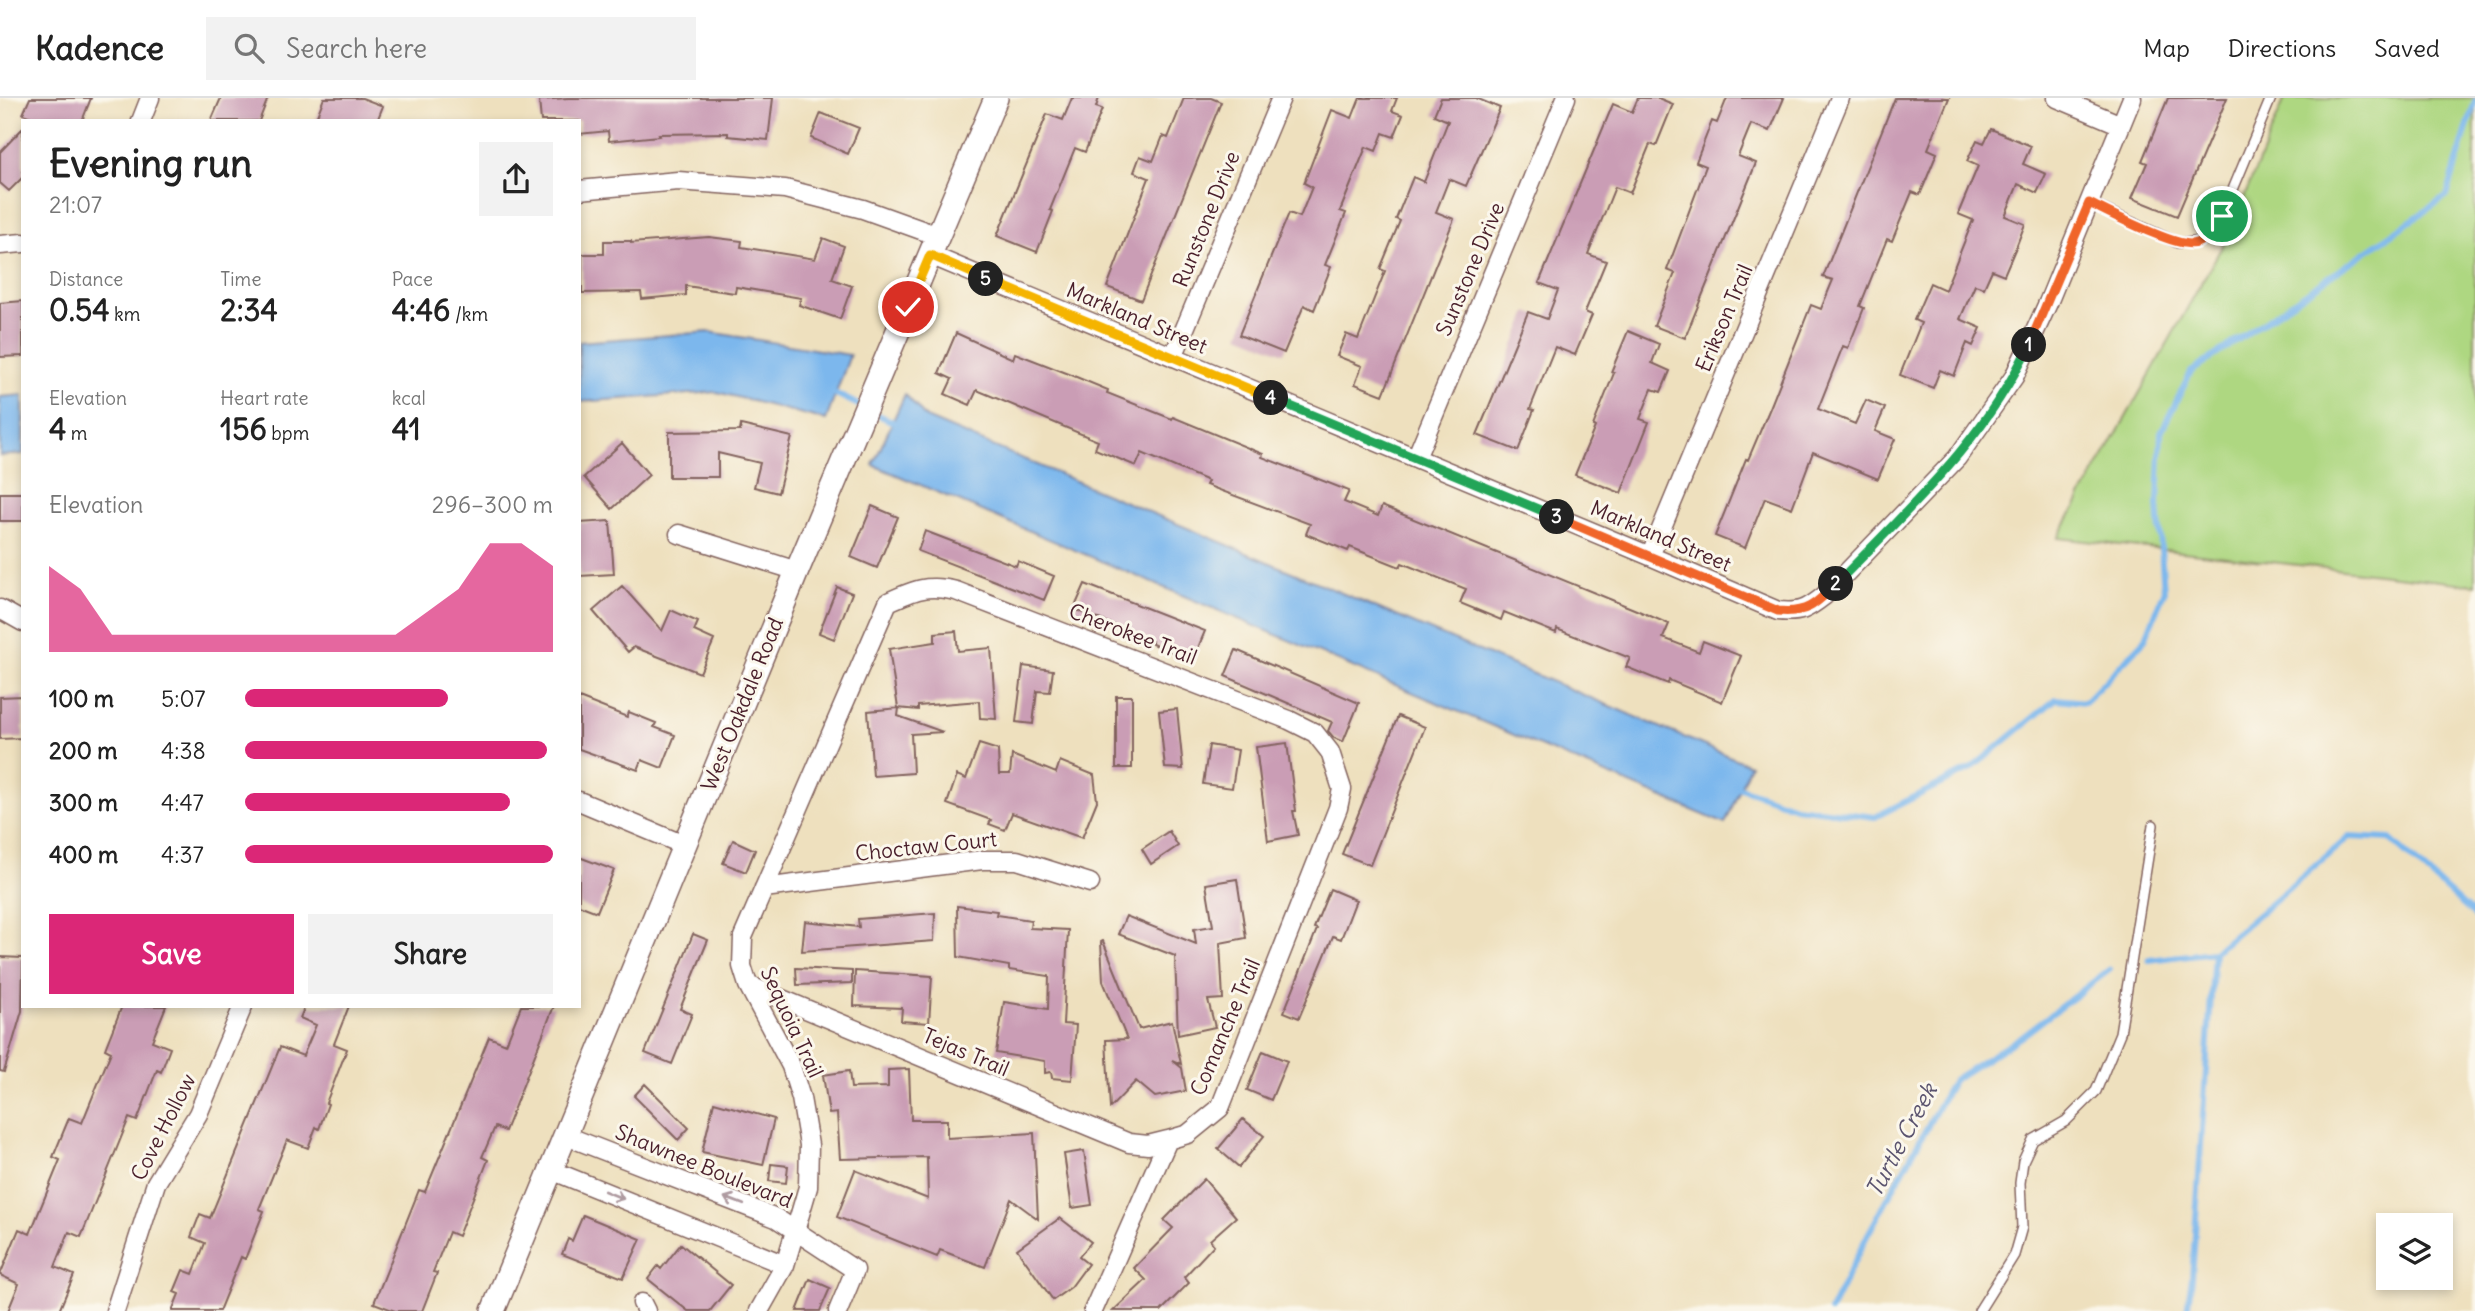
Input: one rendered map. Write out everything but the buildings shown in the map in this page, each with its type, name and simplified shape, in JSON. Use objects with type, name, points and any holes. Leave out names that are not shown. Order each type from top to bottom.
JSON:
[{"type":"street","points":[[142,119],[150,98]]},
{"type":"street","name":"West Oakdale Road","points":[[493,1311],[797,571],[996,98]]},
{"type":"street","name":"Runstone Drive","points":[[1173,357],[1280,98]]},
{"type":"street","name":"Sunstone Drive","points":[[1416,458],[1566,98]]},
{"type":"street","name":"Erikson Trail","points":[[1650,556],[1840,98]]},
{"type":"street","points":[[2057,98],[2121,125]]},
{"type":"street","name":"Markland Street","points":[[581,190],[678,181],[785,188],[863,209],[934,246],[1173,357],[1778,611],[1797,613],[1809,608],[1824,596],[1957,458],[2014,377],[2132,98]]},
{"type":"street","points":[[0,245],[21,243]]},
{"type":"street","points":[[680,534],[797,571]]},
{"type":"street","name":"Cherokee Trail","points":[[888,602],[912,591],[935,586],[956,591],[1289,720],[1315,733],[1330,752],[1338,773]]},
{"type":"street","name":"Sequoia Trail","points":[[759,1311],[785,1265],[796,1229],[808,1187],[809,1145],[792,1066],[748,985],[741,965],[743,937],[888,602]]},
{"type":"street","points":[[0,609],[21,621]]},
{"type":"street","name":"Comanche Trail","points":[[1168,1140],[1188,1134],[1220,1108],[1338,808],[1342,789],[1338,773]]},
{"type":"street","points":[[581,802],[684,845]]},
{"type":"street","name":"Choctaw Court","points":[[764,888],[982,860],[1017,860],[1090,883]]},
{"type":"street","name":"Tejas Trail","points":[[748,985],[1129,1143],[1148,1145],[1168,1140]]},
{"type":"street","name":"Cove Hollow","points":[[115,1311],[156,1184],[198,1114],[242,1008]]},
{"type":"street","name":"Shawnee Boulevard","points":[[564,1135],[776,1218],[796,1229],[855,1270],[838,1311]]},
{"type":"street","points":[[1093,1311],[1168,1140]]},
{"type":"street","points":[[551,1170],[785,1265]]},
{"type":"lane","points":[[2089,203],[2178,243],[2195,244],[2211,234],[2222,216],[2271,98]]},
{"type":"lane","points":[[1979,1311],[2014,1255],[2022,1227],[2020,1183],[2023,1161],[2034,1140],[2066,1121],[2096,1091],[2120,1033],[2153,825]]},
{"type":"green space","points":[[2285,98],[2475,98],[2475,585],[2058,538],[2229,234]]},
{"type":"water","points":[[709,332],[850,355],[826,420],[717,392],[581,402],[581,342]]},
{"type":"water","points":[[905,394],[926,418],[1750,765],[1725,824],[873,465]]},
{"type":"water","points":[[21,395],[21,454],[0,456],[0,397]]},
{"type":"waterway","points":[[1735,786],[1795,807],[1875,817],[1972,768],[2056,699],[2085,702],[2145,640],[2164,592],[2158,504],[2161,432],[2191,372],[2447,196],[2475,101]]},
{"type":"waterway","points":[[830,391],[899,425]]},
{"type":"waterway","points":[[2214,952],[2349,837],[2390,839],[2475,916]]},
{"type":"waterway","name":"Turtle Creek","points":[[2149,960],[2214,952]]},
{"type":"waterway","name":"Turtle Creek","points":[[2187,1311],[2192,1278],[2214,952]]},
{"type":"waterway","name":"Turtle Creek","points":[[1830,1311],[1867,1236],[1953,1080],[2021,1037],[2109,970]]},
{"type":"route","points":[[908,307],[930,255],[1778,611],[1797,613],[1809,608],[1824,596],[1957,458],[2014,377],[2089,203],[2178,243],[2195,244],[2211,234],[2222,216]]}]
